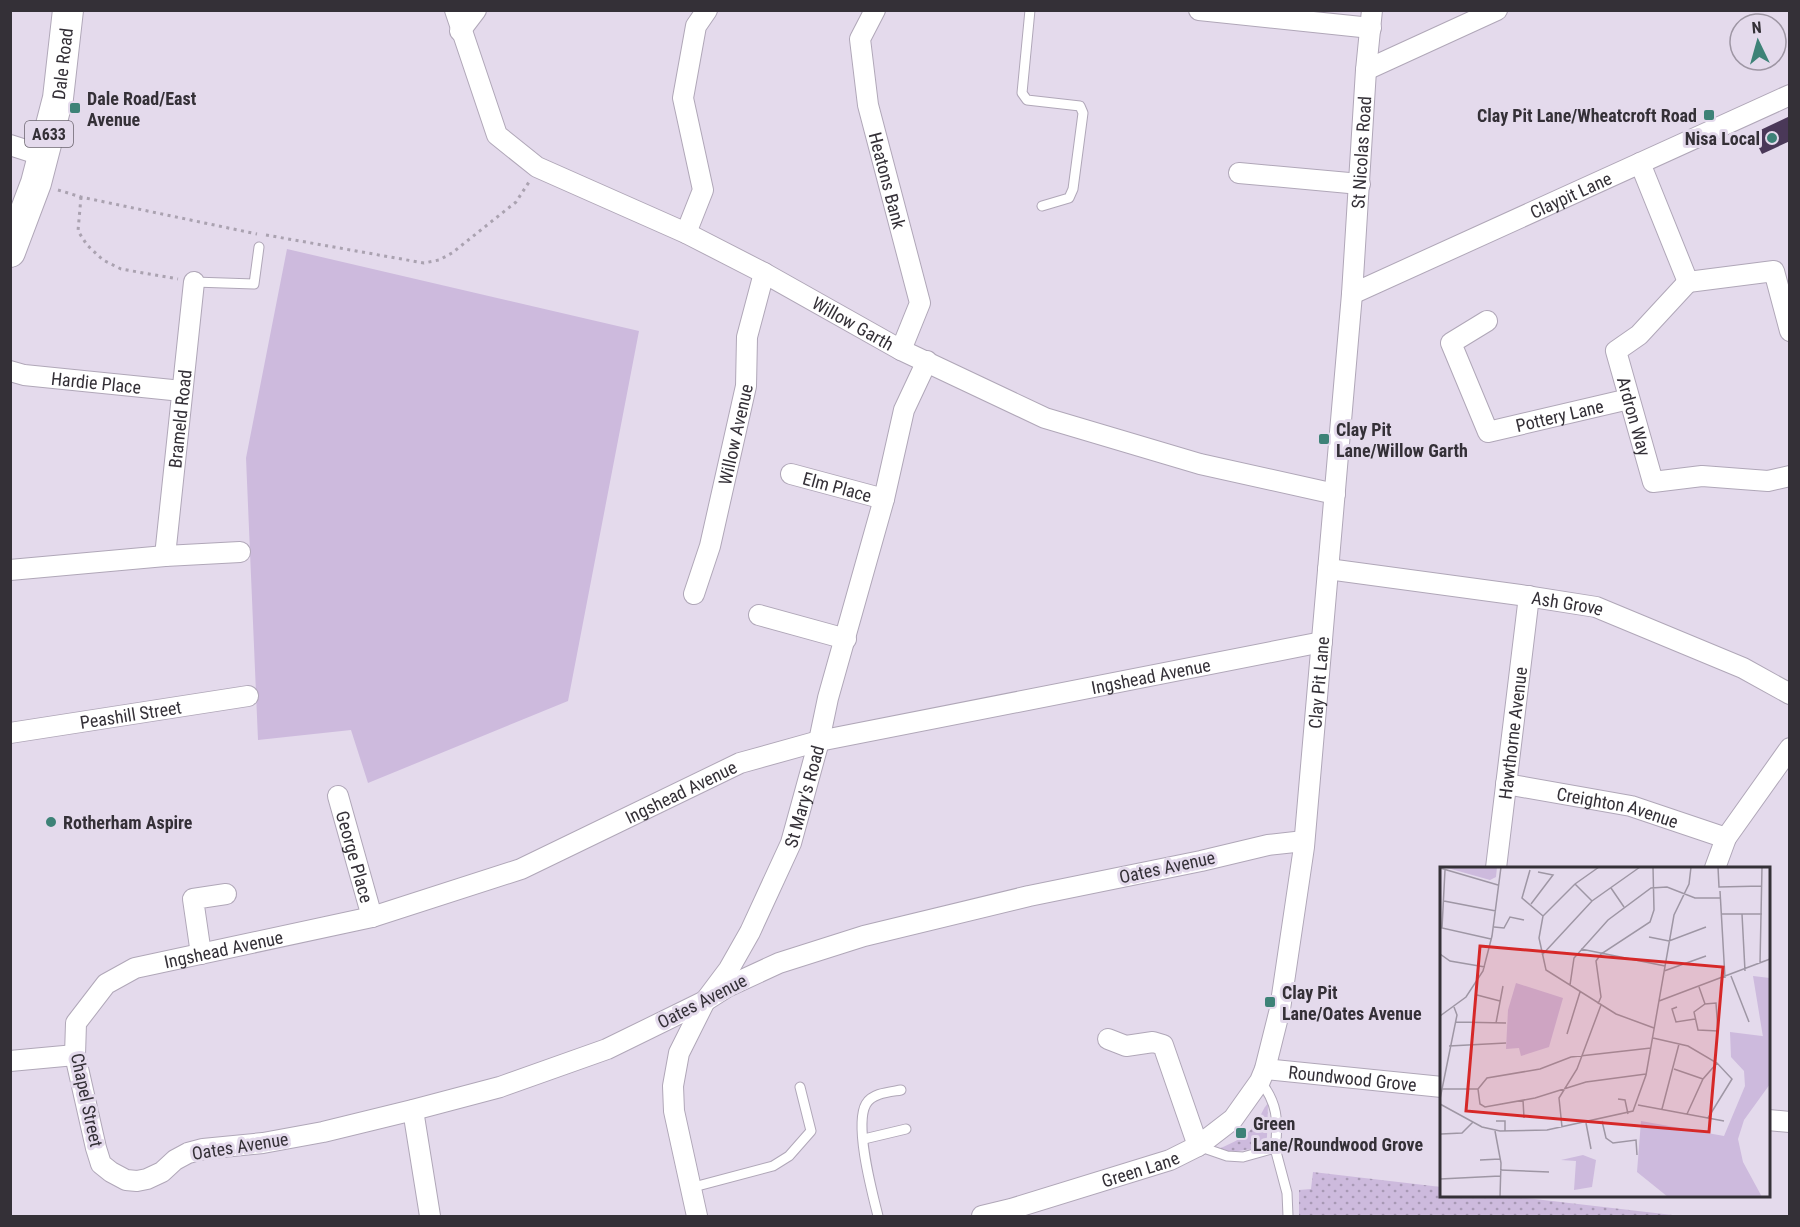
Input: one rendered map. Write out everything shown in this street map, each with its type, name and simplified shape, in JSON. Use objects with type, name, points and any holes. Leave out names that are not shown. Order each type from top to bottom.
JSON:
[{"type":"main road","name":"Dale Road","points":[[10,252],[17,224],[40,169],[58,98],[69,10]]},
{"type":"street","name":"Willow Garth","points":[[455,10],[460,31],[497,135],[537,168],[686,233],[764,273],[901,350],[1045,418],[1200,464],[1335,494]]},
{"type":"street","points":[[460,31],[476,10]]},
{"type":"street","points":[[686,233],[703,190],[683,98],[696,26],[707,10]]},
{"type":"street","name":"Heatons Bank","points":[[875,10],[860,39],[868,105],[920,303],[901,350]]},
{"type":"street","points":[[1199,10],[1372,19]]},
{"type":"street","points":[[1366,70],[1497,10]]},
{"type":"street","name":"St Nicolas Road","points":[[1352,294],[1366,70],[1372,19]]},
{"type":"street","name":"Claypit Lane","points":[[1352,294],[1790,95]]},
{"type":"street","points":[[10,145],[40,169]]},
{"type":"street","points":[[1640,164],[1688,282],[1774,271],[1790,330]]},
{"type":"street","points":[[1239,173],[1360,184]]},
{"type":"street","name":"Willow Avenue","points":[[694,594],[710,546],[746,386],[747,337],[764,273]]},
{"type":"street","name":"Brameld Road","points":[[165,556],[194,282]]},
{"type":"street","name":"Ardron Way","points":[[1688,282],[1639,335],[1616,351],[1653,482],[1701,476],[1768,481],[1790,476]]},
{"type":"street","name":"Clay Pit Lane","points":[[1262,1075],[1280,1009],[1304,841],[1352,294]]},
{"type":"street","name":"Pottery Lane","points":[[1487,321],[1451,343],[1488,432],[1629,399]]},
{"type":"street","name":"St Mary's Road","points":[[697,1216],[674,1111],[673,1086],[679,1053],[705,1001],[729,969],[750,932],[791,843],[819,741],[828,698],[884,499],[904,410],[927,361]]},
{"type":"street","name":"Hardie Place","points":[[10,371],[24,375],[182,391]]},
{"type":"street","name":"Elm Place","points":[[791,474],[884,499]]},
{"type":"street","points":[[10,570],[165,556],[240,552]]},
{"type":"street","name":"Ash Grove","points":[[1328,569],[1596,607],[1743,668],[1790,694]]},
{"type":"street","name":"Hawthorne Avenue","points":[[1496,867],[1529,596]]},
{"type":"street","points":[[759,615],[846,639]]},
{"type":"street","name":"Ingshead Avenue","points":[[76,1023],[106,984],[135,968],[372,917],[521,869],[740,763],[819,741],[1322,642]]},
{"type":"street","name":"Peashill Street","points":[[10,733],[248,696]]},
{"type":"street","points":[[1715,867],[1726,838],[1790,748]]},
{"type":"street","name":"Creighton Avenue","points":[[1506,784],[1631,806],[1726,838]]},
{"type":"street","name":"George Place","points":[[338,796],[372,917]]},
{"type":"street","name":"Oates Avenue","points":[[111,1172],[126,1180],[147,1179],[162,1172],[175,1160],[188,1153],[283,1139],[413,1110],[500,1087],[607,1048],[779,963],[864,936],[1029,896],[1201,861],[1268,844],[1304,841]]},
{"type":"street","points":[[201,954],[193,899],[226,894]]},
{"type":"street","name":"Chapel Street","points":[[76,1023],[75,1055],[96,1148],[101,1164],[111,1172]]},
{"type":"street","points":[[1108,1039],[1126,1046],[1153,1042],[1163,1045],[1198,1146]]},
{"type":"street","points":[[10,1061],[75,1055]]},
{"type":"street","name":"Roundwood Grove","points":[[1262,1075],[1440,1087]]},
{"type":"street","name":"Green Lane","points":[[982,1216],[1012,1213],[1170,1160],[1198,1146],[1233,1119],[1262,1075]]},
{"type":"street","points":[[413,1110],[430,1216]]},
{"type":"street","points":[[1770,1120],[1790,1122]]},
{"type":"lane","points":[[1030,10],[1022,93],[1027,100],[1080,106],[1083,113],[1073,189],[1069,198],[1042,206]]},
{"type":"lane","points":[[194,282],[254,284],[259,247]]},
{"type":"lane","points":[[1262,1075],[1274,1106],[1275,1148],[1287,1194],[1288,1216]]},
{"type":"lane","points":[[690,1188],[773,1166],[789,1156],[811,1131],[800,1087]]},
{"type":"lane","points":[[878,1216],[864,1139],[863,1114],[867,1102],[876,1095],[901,1090]]},
{"type":"lane","points":[[864,1139],[906,1129]]},
{"type":"lane","points":[[1198,1146],[1227,1156],[1243,1157],[1275,1148]]},
{"type":"path","points":[[40,169],[81,196],[261,235],[424,263],[439,260],[452,253],[516,202],[537,168]]},
{"type":"path","points":[[81,196],[78,231],[87,245],[103,260],[121,268],[194,282]]},
{"type":"shaded area","points":[[287,249],[639,331],[568,701],[368,783],[351,730],[258,740],[246,458]]},
{"type":"shaded area","points":[[1268,1103],[1267,1137],[1264,1144],[1258,1148],[1225,1153],[1218,1149],[1246,1134],[1255,1125]]},
{"type":"shaded area","points":[[1313,1172],[1440,1187],[1440,1197],[1517,1197],[1681,1216],[1299,1216],[1299,1190],[1311,1189]]},
{"type":"building","name":"Nisa Local","points":[[1790,116],[1790,141],[1762,154],[1752,134]]},
{"type":"place","name":"Dale Road/East Avenue","points":[[75,108]]},
{"type":"place","name":"Clay Pit Lane/Wheatcroft Road","points":[[1709,115]]},
{"type":"place","name":"Nisa Local","points":[[1772,138]]},
{"type":"place","name":"Clay Pit Lane/Willow Garth","points":[[1324,439]]},
{"type":"place","name":"Rotherham Aspire","points":[[51,822]]},
{"type":"place","name":"Clay Pit Lane/Oates Avenue","points":[[1270,1002]]},
{"type":"place","name":"Green Lane/Roundwood Grove","points":[[1241,1133]]}]
